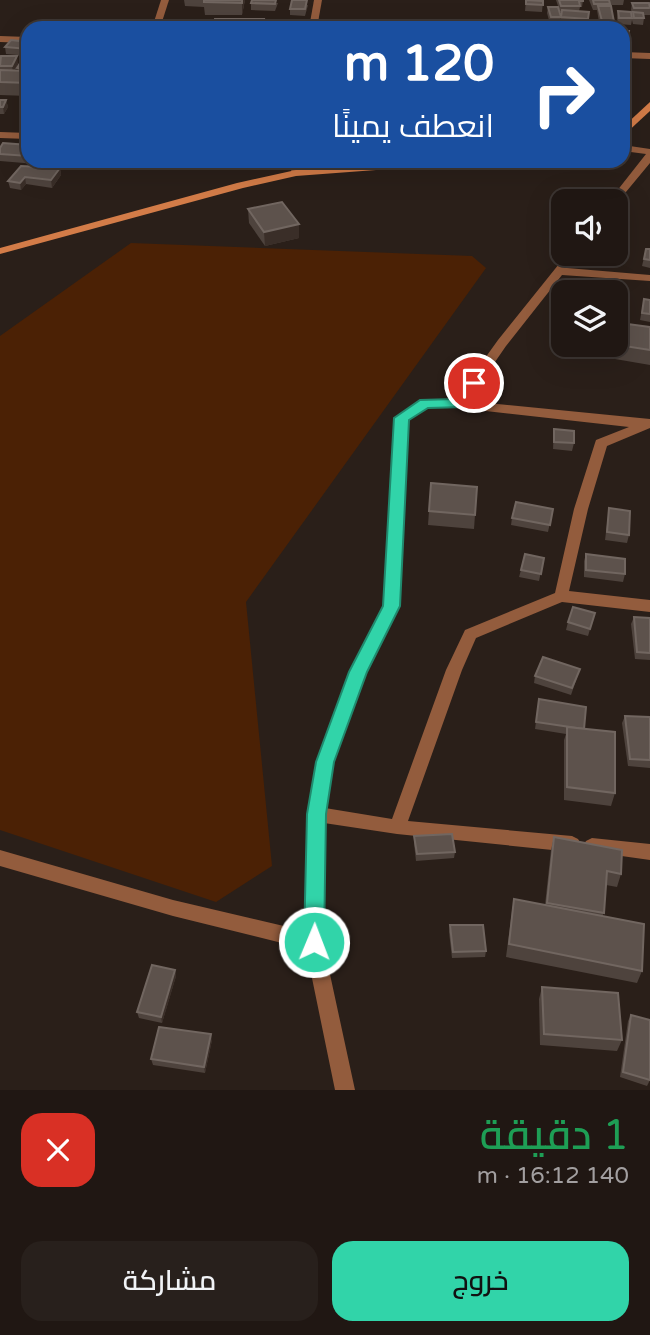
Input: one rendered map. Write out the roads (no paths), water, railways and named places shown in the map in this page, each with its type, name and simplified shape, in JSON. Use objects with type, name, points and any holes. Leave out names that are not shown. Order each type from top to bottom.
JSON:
[{"type":"street","points":[[158,21],[165,0]]},
{"type":"street","points":[[314,21],[318,0]]},
{"type":"street","points":[[0,39],[21,40]]},
{"type":"street","points":[[630,55],[650,56]]},
{"type":"street","points":[[630,126],[650,105]]},
{"type":"street","points":[[0,135],[21,136]]},
{"type":"street","points":[[623,189],[650,154],[630,150]]},
{"type":"street","points":[[0,251],[241,185],[293,168]]},
{"type":"street","points":[[459,404],[502,343],[563,266]]},
{"type":"street","points":[[559,271],[650,278]]},
{"type":"street","points":[[345,1090],[314,942],[316,814],[325,762],[334,736],[358,672],[391,606],[401,418],[425,403],[459,404],[649,424]]},
{"type":"street","points":[[561,596],[581,509],[601,443],[649,424]]},
{"type":"street","points":[[397,827],[453,670],[470,634],[561,596],[650,606]]},
{"type":"street","points":[[316,814],[397,827],[650,852]]},
{"type":"street","points":[[0,858],[173,908],[314,942]]}]
